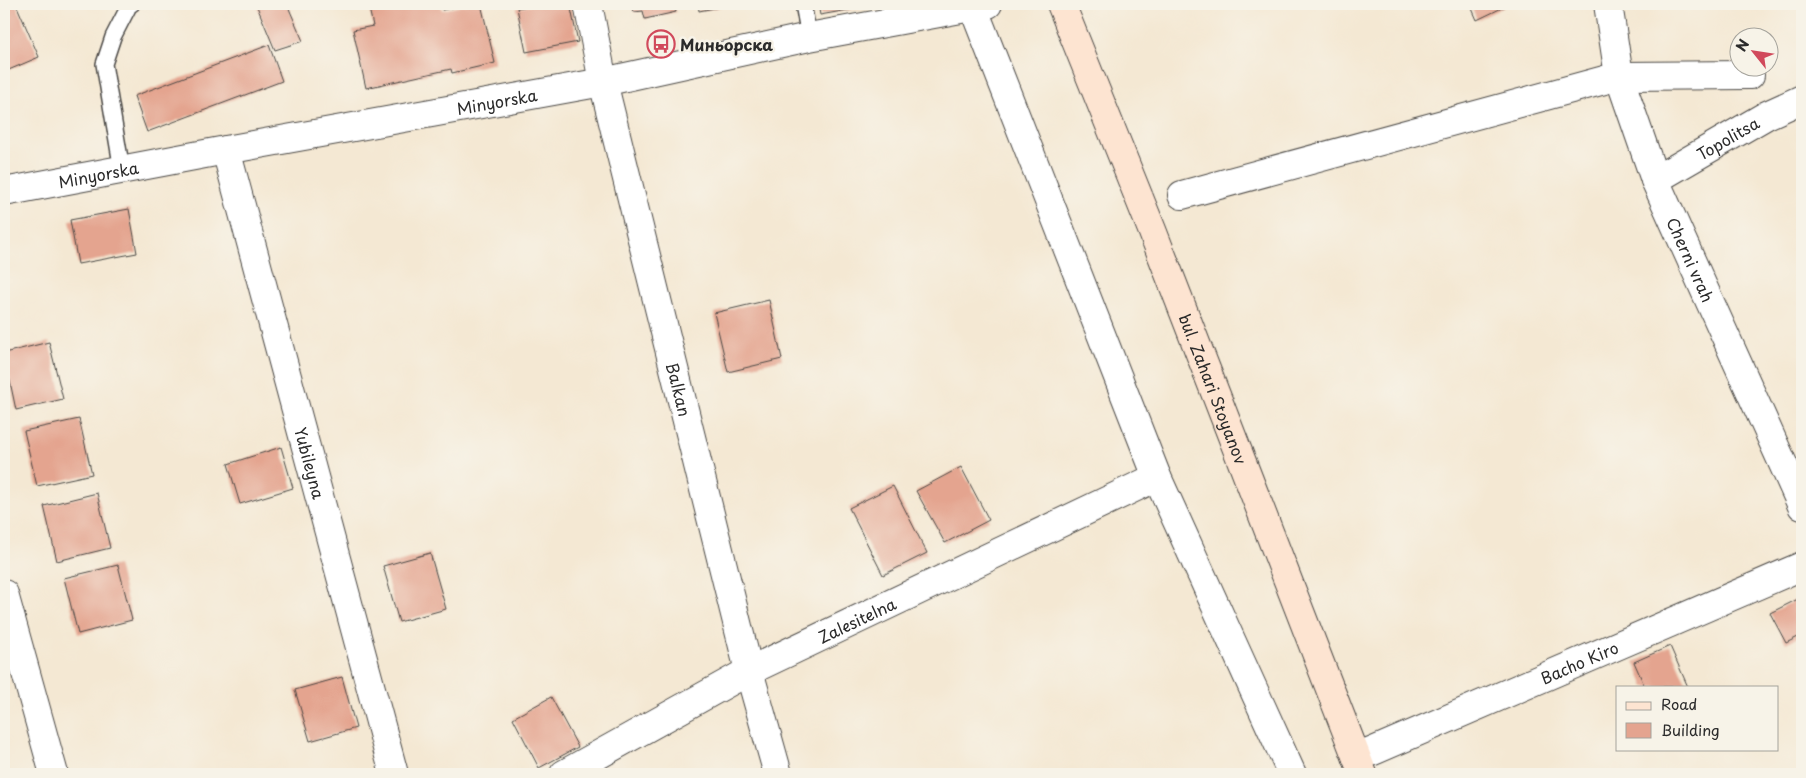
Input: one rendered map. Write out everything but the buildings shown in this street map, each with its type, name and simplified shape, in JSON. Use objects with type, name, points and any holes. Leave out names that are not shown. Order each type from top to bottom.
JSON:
[{"type":"main road","name":"bul. Zahari Stoyanov","points":[[1061,4],[1152,230],[1360,766]]},
{"type":"street","name":"Balkan","points":[[588,4],[603,82],[749,671],[778,774]]},
{"type":"street","name":"Cherni vrah","points":[[1608,4],[1619,76],[1655,180],[1802,506]]},
{"type":"street","name":"Minyorska","points":[[4,192],[603,82],[810,37],[981,5]]},
{"type":"street","points":[[981,5],[1156,477],[1292,774]]},
{"type":"street","points":[[1182,195],[1619,76],[1728,75]]},
{"type":"street","name":"Topolitsa","points":[[1655,180],[1767,115],[1802,99]]},
{"type":"street","name":"Yubileyna","points":[[226,150],[394,774]]},
{"type":"street","name":"Zalesitelna","points":[[564,774],[749,671],[1156,477]]},
{"type":"street","name":"Bacho Kiro","points":[[1360,766],[1802,566]]},
{"type":"street","points":[[4,594],[54,774]]},
{"type":"lane","points":[[122,170],[104,64],[113,37],[130,4],[132,4]]},
{"type":"lane","points":[[803,4],[810,37]]},
{"type":"place","name":"Миньорска","points":[[661,44]]}]
